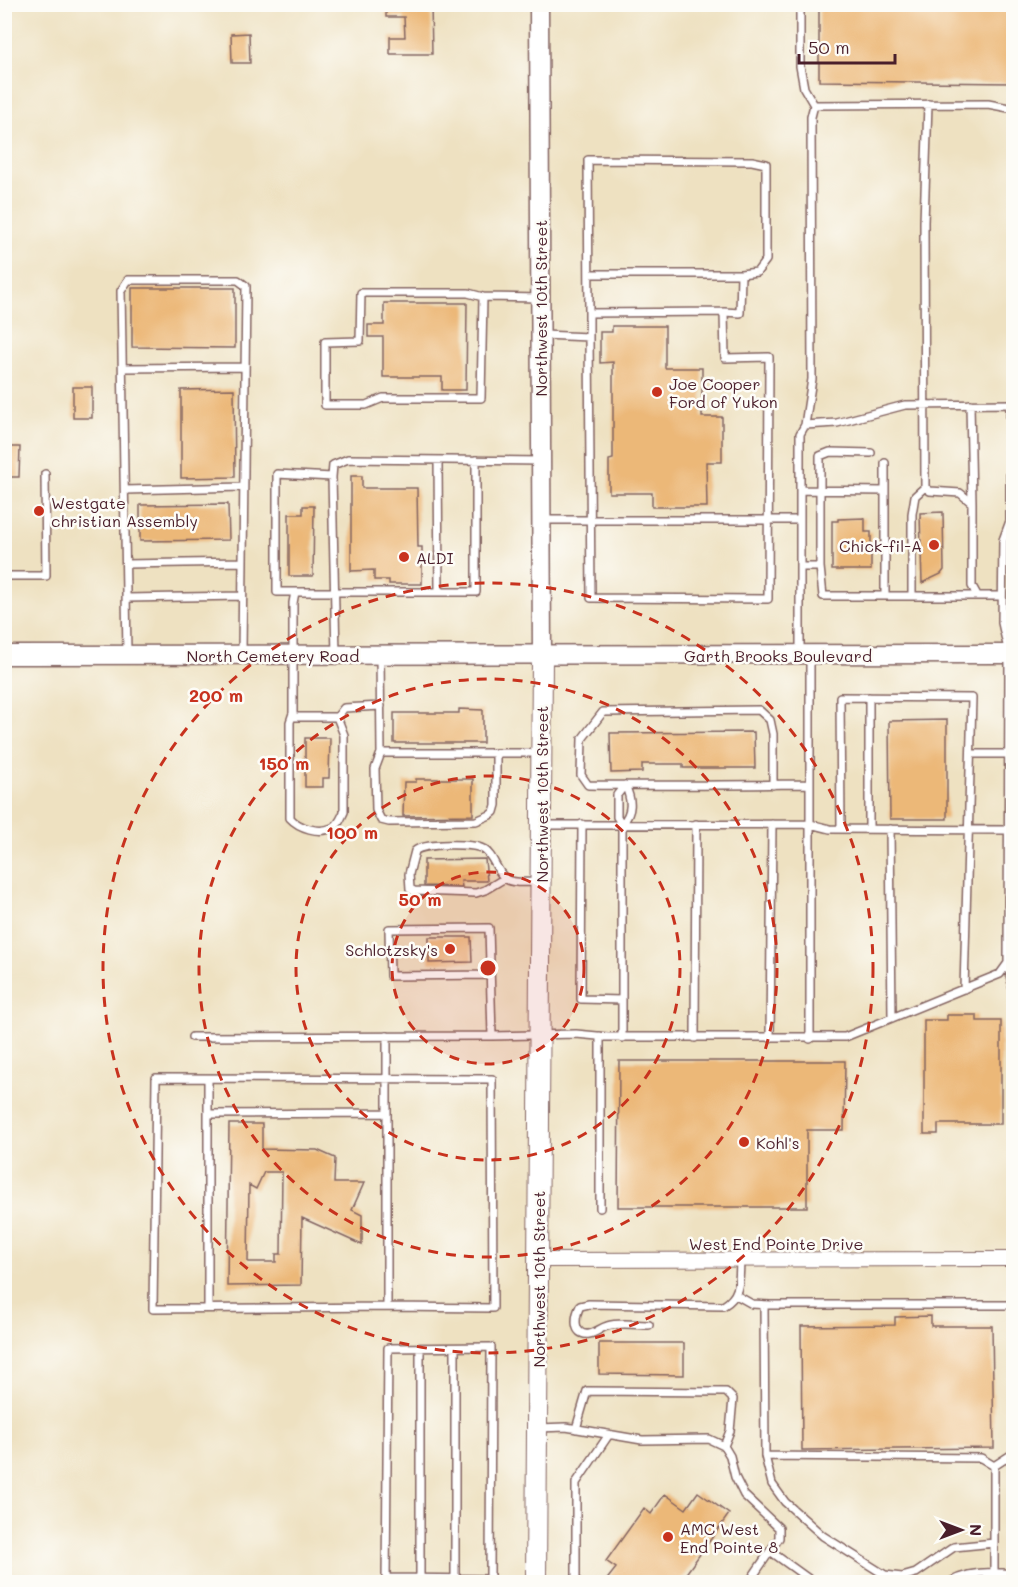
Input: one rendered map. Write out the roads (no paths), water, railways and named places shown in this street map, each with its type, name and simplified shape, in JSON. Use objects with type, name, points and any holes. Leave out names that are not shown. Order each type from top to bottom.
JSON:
[{"type":"main road","name":"Northwest 10th Street","points":[[536,1582],[542,656]]},
{"type":"street","name":"Northwest 10th Street","points":[[539,4],[542,656]]},
{"type":"street","name":"Garth Brooks Boulevard","points":[[542,656],[1012,651]]},
{"type":"street","name":"North Cemetery Road","points":[[4,656],[542,656]]},
{"type":"street","name":"West End Pointe Drive","points":[[538,1260],[1014,1259]]},
{"type":"lane","points":[[800,4],[800,66],[804,88],[814,105],[811,117],[812,379],[805,425],[800,434],[800,567],[810,784],[810,1039]]},
{"type":"lane","points":[[912,595],[912,514],[915,496],[925,487],[924,222],[928,104]]},
{"type":"lane","points":[[814,105],[988,104],[1014,109]]},
{"type":"lane","points":[[589,274],[741,274],[757,272],[766,260],[766,164],[752,161],[588,160],[591,598],[768,599],[769,357],[725,358],[724,312]]},
{"type":"lane","points":[[589,314],[740,313],[741,274]]},
{"type":"lane","points":[[127,656],[121,291],[128,280],[238,280],[246,286],[242,656]]},
{"type":"lane","points":[[483,297],[482,398],[383,398],[366,405],[325,405],[325,342],[360,341],[361,293],[468,293],[483,297],[540,298]]},
{"type":"lane","points":[[540,334],[589,337]]},
{"type":"lane","points":[[123,368],[245,367]]},
{"type":"lane","points":[[970,404],[972,586],[976,595]]},
{"type":"lane","points":[[805,425],[837,423],[905,405],[1012,404],[1012,523],[1003,540],[1002,623],[1012,651],[1009,754],[1011,963],[1014,995]]},
{"type":"lane","points":[[871,453],[830,452],[820,456],[820,567],[823,596],[1002,596]]},
{"type":"lane","points":[[336,656],[333,465],[348,459],[541,461]]},
{"type":"lane","points":[[438,460],[440,592]]},
{"type":"lane","points":[[332,477],[278,474],[277,592],[476,592],[476,460]]},
{"type":"lane","points":[[885,463],[885,595]]},
{"type":"lane","points":[[4,576],[46,576],[45,474]]},
{"type":"lane","points":[[125,490],[243,487]]},
{"type":"lane","points":[[925,487],[930,491],[960,494],[972,503]]},
{"type":"lane","points":[[800,490],[884,491]]},
{"type":"lane","points":[[542,520],[800,520]]},
{"type":"lane","points":[[126,564],[243,562]]},
{"type":"lane","points":[[800,567],[820,567]]},
{"type":"lane","points":[[295,592],[292,717],[290,722],[290,818],[303,828],[332,828],[340,822],[344,812],[344,735],[337,717]]},
{"type":"lane","points":[[126,598],[242,596]]},
{"type":"lane","points":[[380,656],[381,753],[375,769],[376,804],[379,818],[385,822],[471,822],[490,815],[496,805],[496,753]]},
{"type":"lane","points":[[841,829],[840,697],[972,698],[964,989]]},
{"type":"lane","points":[[869,697],[869,829]]},
{"type":"lane","points":[[337,717],[344,708],[381,706]]},
{"type":"lane","points":[[773,784],[773,734],[770,720],[759,711],[603,712],[582,740],[581,775],[588,785],[810,784]]},
{"type":"lane","points":[[292,717],[337,717]]},
{"type":"lane","points":[[381,753],[542,753]]},
{"type":"lane","points":[[971,754],[1009,754]]},
{"type":"lane","points":[[622,1038],[622,825],[617,817],[617,795],[624,785]]},
{"type":"lane","points":[[622,825],[630,815],[630,795],[624,785]]},
{"type":"lane","points":[[695,1038],[696,824]]},
{"type":"lane","points":[[770,1038],[772,824]]},
{"type":"lane","points":[[541,825],[810,824],[830,829],[1011,830]]},
{"type":"lane","points":[[582,825],[580,999],[622,1000]]},
{"type":"lane","points":[[890,829],[892,1018]]},
{"type":"lane","points":[[505,878],[476,893],[414,891],[410,889],[408,881],[415,850],[430,845],[477,846],[484,849],[505,878],[511,881],[541,882]]},
{"type":"lane","points":[[490,975],[390,976],[390,929],[489,928],[492,1036]]},
{"type":"lane","points":[[192,1037],[576,1034],[622,1038],[810,1039],[845,1037],[1000,974],[1011,963]]},
{"type":"lane","points":[[387,1036],[387,1307]]},
{"type":"lane","points":[[600,1036],[600,1208]]},
{"type":"lane","points":[[156,1078],[208,1078],[492,1078],[493,1308],[153,1309],[156,1078]]},
{"type":"lane","points":[[208,1078],[208,1308]]},
{"type":"lane","points":[[208,1114],[387,1113]]},
{"type":"lane","points":[[650,1325],[608,1325],[592,1334],[584,1334],[578,1330],[575,1321],[580,1306],[589,1304],[723,1306],[731,1301],[739,1289],[740,1259]]},
{"type":"lane","points":[[736,1294],[752,1304],[764,1305],[1014,1305]]},
{"type":"lane","points":[[764,1305],[765,1456],[772,1484],[785,1502],[823,1536],[885,1575],[902,1577],[916,1573],[954,1547],[994,1543]]},
{"type":"lane","points":[[491,1347],[490,1579],[386,1580],[388,1348],[420,1348],[491,1347]]},
{"type":"lane","points":[[420,1348],[420,1578]]},
{"type":"lane","points":[[455,1348],[455,1579]]},
{"type":"lane","points":[[576,1430],[587,1391],[726,1392],[733,1400],[730,1431],[724,1446]]},
{"type":"lane","points":[[537,1428],[566,1427],[642,1440],[709,1439],[724,1446],[744,1495],[780,1528],[779,1538],[749,1582]]},
{"type":"lane","points":[[576,1582],[576,1483],[608,1436]]},
{"type":"lane","points":[[994,1466],[1014,1453]]},
{"type":"lane","points":[[765,1456],[981,1458],[994,1466]]},
{"type":"lane","points":[[994,1466],[994,1571]]},
{"type":"lane","points":[[770,1551],[813,1582]]},
{"type":"lane","points":[[950,1582],[959,1577],[994,1571],[1014,1574]]},
{"type":"place","name":"Joe Cooper Ford of Yukon","points":[[657,392]]},
{"type":"place","name":"Westgate christian Assembly","points":[[39,511]]},
{"type":"place","name":"Chick-fil-A","points":[[934,545]]},
{"type":"place","name":"ALDI","points":[[404,557]]},
{"type":"place","name":"Schlotzsky's","points":[[450,949]]},
{"type":"place","name":"Kohl's","points":[[744,1142]]},
{"type":"place","name":"AMC West End Pointe 8","points":[[668,1537]]}]
